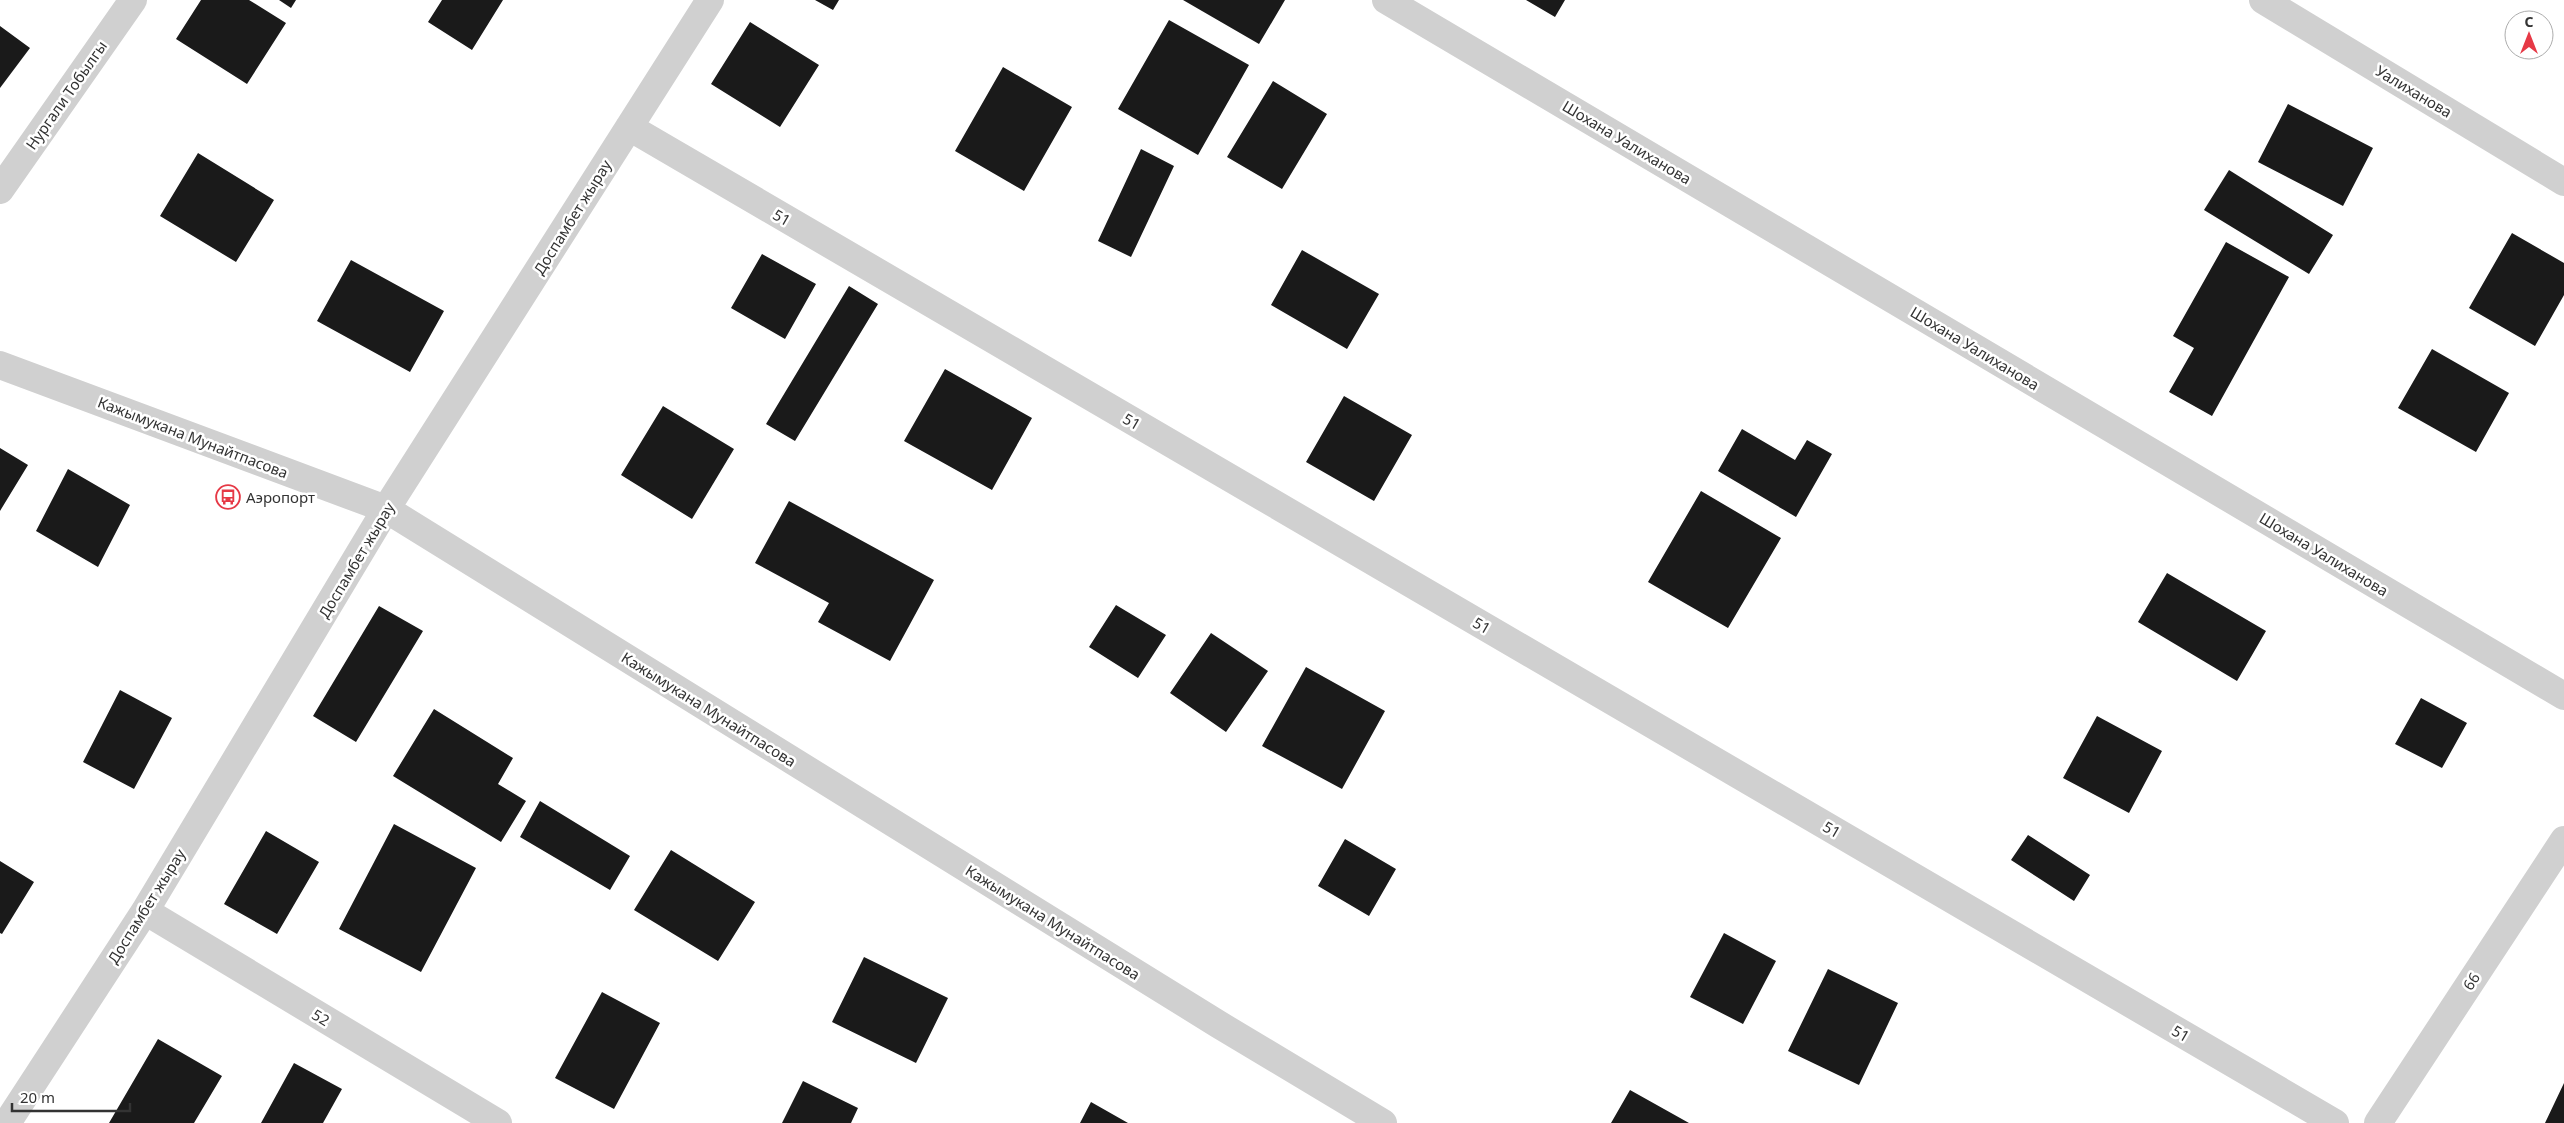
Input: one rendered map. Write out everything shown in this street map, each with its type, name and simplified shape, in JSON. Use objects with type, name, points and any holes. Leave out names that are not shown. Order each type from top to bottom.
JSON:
[{"type":"street","name":"Нургали Тобылгы","points":[[0,190],[133,0]]},
{"type":"street","name":"Доспамбет жырау","points":[[7,1123],[145,911],[386,509],[710,0]]},
{"type":"street","name":"Шохана Уалиханова","points":[[1386,0],[2564,696]]},
{"type":"street","name":"Уалиханова","points":[[2264,0],[2564,182]]},
{"type":"street","name":"51","points":[[629,127],[2335,1123]]},
{"type":"street","name":"Кажымукана Мунайтпасова","points":[[0,364],[386,509],[1218,1024],[1383,1123]]},
{"type":"street","name":"66","points":[[2378,1123],[2564,840]]},
{"type":"street","name":"52","points":[[145,911],[498,1123]]},
{"type":"building","points":[[201,0],[249,0],[286,23],[247,84],[176,39]]},
{"type":"building","points":[[279,0],[296,0],[291,8]]},
{"type":"building","points":[[442,0],[503,0],[472,50],[428,22]]},
{"type":"building","points":[[815,0],[839,0],[833,10]]},
{"type":"building","points":[[1183,0],[1285,0],[1259,44]]},
{"type":"building","points":[[1526,0],[1565,0],[1555,17]]},
{"type":"building","points":[[1169,20],[1249,65],[1198,155],[1118,109]]},
{"type":"building","points":[[750,22],[819,65],[780,127],[711,84]]},
{"type":"building","points":[[0,26],[30,48],[0,88]]},
{"type":"building","points":[[1003,67],[1072,107],[1024,191],[955,151]]},
{"type":"building","points":[[1273,81],[1327,114],[1282,189],[1227,157]]},
{"type":"building","points":[[2288,104],[2373,148],[2343,206],[2258,162]]},
{"type":"building","points":[[1141,149],[1174,166],[1131,257],[1098,241]]},
{"type":"building","points":[[198,153],[274,200],[236,262],[160,216]]},
{"type":"building","points":[[2229,170],[2333,235],[2309,274],[2204,210]]},
{"type":"building","points":[[2512,233],[2564,263],[2564,295],[2535,346],[2469,308]]},
{"type":"building","points":[[2226,242],[2289,277],[2212,416],[2169,392],[2194,348],[2173,336]]},
{"type":"building","points":[[1302,250],[1379,294],[1347,349],[1271,305]]},
{"type":"building","points":[[762,254],[816,284],[785,339],[731,308]]},
{"type":"building","points":[[351,260],[444,311],[410,372],[317,321]]},
{"type":"building","points":[[849,286],[878,304],[795,441],[766,424]]},
{"type":"building","points":[[2432,349],[2509,393],[2476,452],[2398,408]]},
{"type":"building","points":[[945,369],[1032,418],[992,490],[904,441]]},
{"type":"building","points":[[1344,396],[1412,435],[1374,501],[1306,462]]},
{"type":"building","points":[[663,406],[734,449],[692,519],[621,475]]},
{"type":"building","points":[[1742,429],[1795,460],[1807,440],[1832,454],[1796,517],[1718,471]]},
{"type":"building","points":[[0,448],[28,465],[0,511]]},
{"type":"building","points":[[68,469],[130,505],[98,567],[36,531]]},
{"type":"building","points":[[1701,491],[1781,538],[1728,628],[1648,582]]},
{"type":"building","points":[[789,501],[934,580],[890,661],[818,622],[829,603],[755,563]]},
{"type":"building","points":[[2167,573],[2266,631],[2237,681],[2138,622]]},
{"type":"building","points":[[1116,605],[1166,635],[1138,678],[1089,647]]},
{"type":"building","points":[[379,606],[423,631],[356,742],[313,716]]},
{"type":"building","points":[[1211,633],[1268,671],[1226,732],[1170,693]]},
{"type":"building","points":[[1306,667],[1385,711],[1342,789],[1262,746]]},
{"type":"building","points":[[120,690],[172,718],[134,789],[83,762]]},
{"type":"building","points":[[2421,698],[2467,723],[2442,768],[2395,744]]},
{"type":"building","points":[[434,709],[513,758],[498,784],[526,801],[501,842],[393,776]]},
{"type":"building","points":[[2097,716],[2162,751],[2129,813],[2063,778]]},
{"type":"building","points":[[540,801],[630,856],[610,890],[520,837]]},
{"type":"building","points":[[394,824],[476,868],[421,972],[339,929]]},
{"type":"building","points":[[266,831],[319,862],[277,934],[224,904]]},
{"type":"building","points":[[2028,835],[2090,875],[2074,901],[2011,860]]},
{"type":"building","points":[[1345,839],[1396,869],[1369,916],[1318,886]]},
{"type":"building","points":[[671,850],[755,902],[718,961],[634,910]]},
{"type":"building","points":[[0,861],[34,882],[2,934],[0,933]]},
{"type":"building","points":[[1724,933],[1776,961],[1743,1024],[1690,997]]},
{"type":"building","points":[[864,957],[948,998],[916,1063],[832,1022]]},
{"type":"building","points":[[1828,969],[1898,1003],[1859,1085],[1788,1051]]},
{"type":"building","points":[[602,992],[660,1023],[614,1109],[555,1078]]},
{"type":"building","points":[[158,1039],[222,1076],[194,1123],[109,1123]]},
{"type":"building","points":[[294,1063],[342,1089],[323,1123],[261,1123]]},
{"type":"building","points":[[803,1081],[858,1108],[851,1123],[782,1123]]},
{"type":"building","points":[[2564,1083],[2564,1123],[2545,1123]]},
{"type":"building","points":[[1630,1090],[1689,1123],[1611,1123]]},
{"type":"building","points":[[1091,1102],[1128,1123],[1080,1123]]},
{"type":"place","name":"Аэропорт","points":[[228,497]]}]
